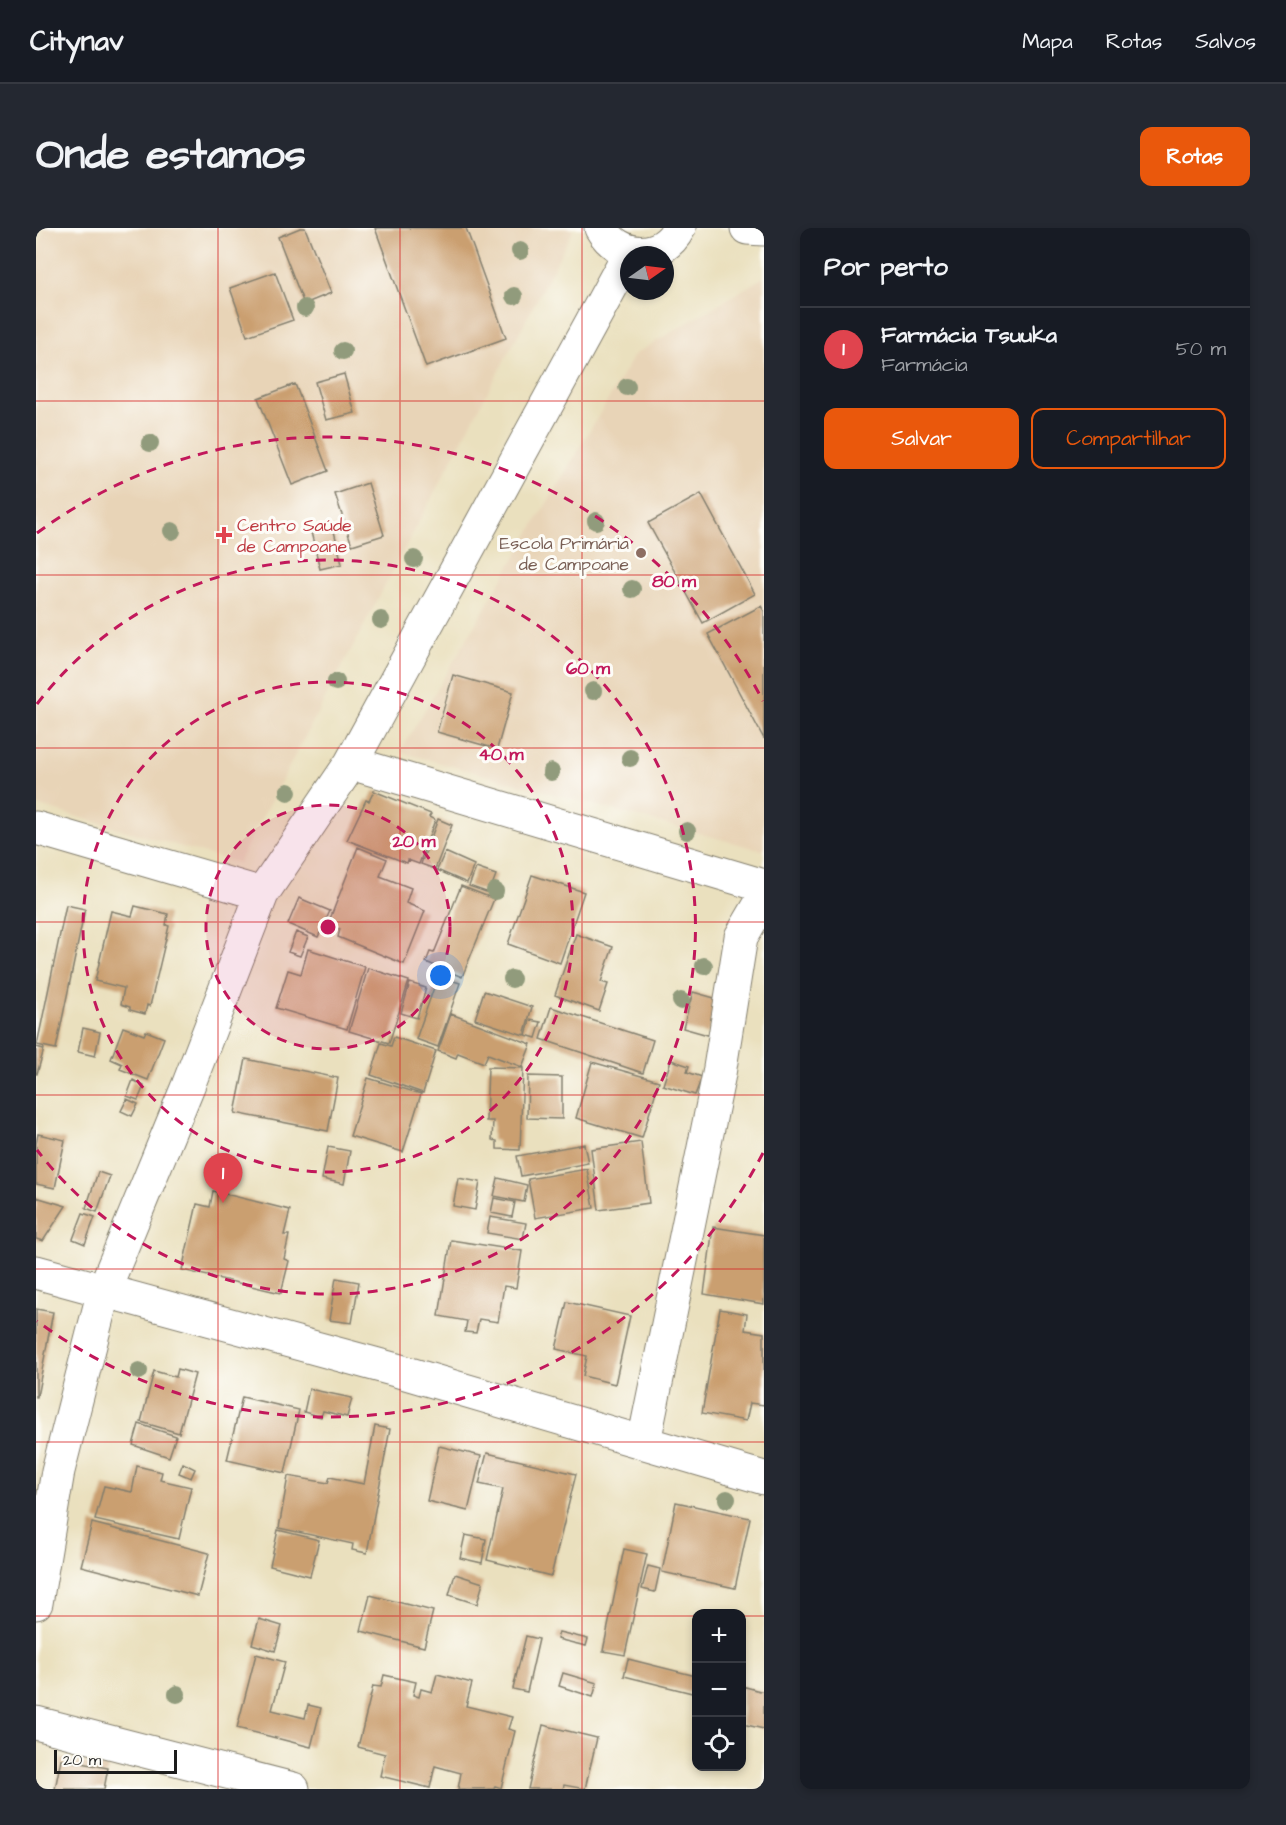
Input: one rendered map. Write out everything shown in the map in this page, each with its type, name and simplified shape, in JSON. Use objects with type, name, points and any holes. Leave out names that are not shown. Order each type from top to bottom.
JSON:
[{"type":"street","points":[[602,228],[608,239],[620,247]]},
{"type":"street","points":[[664,246],[679,228]]},
{"type":"street","points":[[747,228],[764,229]]},
{"type":"street","points":[[36,1603],[58,1471],[104,1290],[188,1086],[262,894],[351,763],[620,270]]},
{"type":"street","points":[[351,763],[764,886]]},
{"type":"street","points":[[36,828],[262,894]]},
{"type":"street","points":[[645,1442],[719,1074],[741,937],[764,898]]},
{"type":"street","points":[[36,1272],[396,1370],[764,1478]]},
{"type":"street","points":[[36,1723],[293,1789]]},
{"type":"shaded area","name":"Centro Saúde de Campoane","points":[[44,228],[570,228],[573,231],[238,863],[36,805],[36,264]]},
{"type":"shaded area","name":"Escola Primária de Campoane","points":[[764,277],[764,851],[400,752],[635,354]]},
{"type":"building","points":[[305,228],[331,293],[304,304],[278,237]]},
{"type":"building","points":[[375,228],[466,228],[506,338],[426,367]]},
{"type":"building","points":[[275,272],[293,320],[247,336],[230,288]]},
{"type":"building","points":[[344,374],[355,413],[326,420],[315,382]]},
{"type":"building","points":[[295,384],[328,471],[292,485],[258,398]]},
{"type":"building","points":[[368,483],[384,535],[352,545],[335,494]]},
{"type":"building","points":[[701,494],[755,594],[703,623],[648,523]]},
{"type":"building","points":[[333,527],[342,564],[320,569],[311,532]]},
{"type":"building","points":[[761,606],[764,611],[764,739],[708,634]]},
{"type":"building","points":[[453,675],[513,692],[497,749],[437,732]]},
{"type":"building","points":[[374,791],[431,814],[429,817],[435,820],[419,864],[408,860],[407,863],[347,840],[366,800],[369,801]]},
{"type":"building","points":[[438,819],[452,825],[435,869],[421,864]]},
{"type":"building","points":[[358,847],[387,859],[380,876],[411,888],[406,903],[425,911],[404,964],[338,937],[340,929],[328,924]]},
{"type":"building","points":[[445,852],[474,865],[467,883],[437,870]]},
{"type":"building","points":[[476,868],[496,875],[489,893],[469,886]]},
{"type":"building","points":[[532,875],[584,892],[560,963],[508,944]]},
{"type":"building","points":[[461,886],[494,899],[462,977],[426,962],[430,952],[434,953]]},
{"type":"building","points":[[299,898],[330,911],[318,937],[288,924]]},
{"type":"building","points":[[66,905],[85,909],[56,1049],[37,1045]]},
{"type":"building","points":[[135,906],[168,914],[166,925],[169,926],[150,1006],[147,1005],[145,1014],[130,1010],[130,1007],[121,1004],[124,988],[95,981],[111,911],[132,916]]},
{"type":"building","points":[[296,932],[308,937],[300,956],[288,952]]},
{"type":"building","points":[[576,934],[613,947],[601,982],[608,984],[599,1011],[555,995]]},
{"type":"building","points":[[308,949],[365,967],[347,1029],[276,1008],[288,970],[301,974]]},
{"type":"building","points":[[368,968],[409,981],[389,1043],[349,1031]]},
{"type":"building","points":[[438,976],[460,983],[438,1047],[416,1039]]},
{"type":"building","points":[[410,983],[426,988],[417,1018],[401,1013]]},
{"type":"building","points":[[484,991],[532,1007],[524,1035],[475,1019]]},
{"type":"building","points":[[693,992],[718,999],[708,1035],[683,1028]]},
{"type":"building","points":[[551,1007],[653,1040],[643,1073],[541,1039]]},
{"type":"building","points":[[451,1014],[531,1044],[522,1067],[488,1054],[484,1063],[458,1053],[456,1058],[438,1051]]},
{"type":"building","points":[[530,1020],[541,1022],[536,1038],[526,1035]]},
{"type":"building","points":[[123,1027],[144,1035],[146,1031],[164,1038],[148,1080],[120,1069],[122,1064],[111,1059]]},
{"type":"building","points":[[83,1028],[100,1032],[95,1056],[78,1052]]},
{"type":"building","points":[[394,1037],[436,1051],[423,1093],[371,1075],[381,1043],[391,1046]]},
{"type":"building","points":[[36,1047],[44,1049],[37,1074],[36,1074]]},
{"type":"building","points":[[246,1059],[338,1078],[328,1131],[235,1113]]},
{"type":"building","points":[[671,1060],[689,1066],[687,1072],[702,1077],[695,1095],[663,1085]]},
{"type":"building","points":[[592,1062],[659,1081],[642,1138],[576,1118]]},
{"type":"building","points":[[488,1067],[523,1068],[520,1150],[497,1149],[497,1141],[492,1140],[493,1121],[486,1121]]},
{"type":"building","points":[[528,1076],[562,1077],[562,1119],[527,1118]]},
{"type":"building","points":[[368,1078],[421,1094],[403,1152],[350,1136]]},
{"type":"building","points":[[133,1080],[144,1086],[138,1100],[127,1096]]},
{"type":"building","points":[[127,1099],[138,1104],[132,1116],[121,1111]]},
{"type":"building","points":[[38,1134],[65,1140],[55,1188],[36,1184]]},
{"type":"building","points":[[641,1142],[649,1203],[599,1210],[591,1149]]},
{"type":"building","points":[[584,1144],[588,1163],[521,1176],[517,1156]]},
{"type":"building","points":[[328,1147],[350,1151],[344,1184],[322,1179]]},
{"type":"building","points":[[587,1169],[594,1208],[535,1218],[528,1179]]},
{"type":"building","points":[[98,1172],[110,1176],[97,1212],[86,1208]]},
{"type":"building","points":[[458,1178],[480,1182],[475,1210],[453,1206]]},
{"type":"building","points":[[498,1178],[527,1185],[524,1202],[494,1196]]},
{"type":"building","points":[[213,1191],[290,1210],[284,1235],[289,1235],[284,1259],[289,1261],[281,1293],[182,1270],[197,1204],[210,1207]]},
{"type":"building","points":[[36,1197],[66,1206],[43,1241],[36,1239]]},
{"type":"building","points":[[494,1198],[515,1202],[512,1217],[491,1213]]},
{"type":"building","points":[[83,1213],[95,1217],[85,1244],[73,1239]]},
{"type":"building","points":[[490,1217],[526,1223],[523,1239],[487,1233]]},
{"type":"building","points":[[713,1227],[764,1235],[764,1304],[704,1294]]},
{"type":"building","points":[[451,1240],[522,1251],[516,1288],[504,1286],[498,1322],[479,1319],[476,1333],[465,1332],[467,1321],[439,1316]]},
{"type":"building","points":[[336,1278],[359,1282],[352,1323],[329,1320]]},
{"type":"building","points":[[567,1302],[630,1316],[615,1384],[583,1376],[587,1356],[556,1349]]},
{"type":"building","points":[[36,1309],[53,1312],[37,1397],[36,1397]]},
{"type":"building","points":[[720,1309],[747,1314],[745,1330],[764,1333],[764,1405],[750,1403],[746,1421],[702,1413]]},
{"type":"building","points":[[178,1369],[195,1374],[179,1433],[141,1422],[154,1371],[176,1377]]},
{"type":"building","points":[[309,1389],[352,1398],[347,1417],[323,1411],[321,1417],[304,1412]]},
{"type":"building","points":[[242,1397],[299,1410],[285,1473],[227,1460]]},
{"type":"building","points":[[139,1424],[176,1436],[169,1457],[133,1445]]},
{"type":"building","points":[[375,1426],[390,1429],[367,1553],[352,1550],[353,1544],[279,1528],[288,1476],[328,1483],[330,1477],[364,1484]]},
{"type":"building","points":[[439,1446],[481,1456],[468,1511],[427,1501]]},
{"type":"building","points":[[487,1453],[576,1474],[551,1576],[487,1560],[503,1489],[479,1484]]},
{"type":"building","points":[[183,1463],[195,1469],[191,1478],[179,1473]]},
{"type":"building","points":[[137,1466],[162,1472],[160,1480],[191,1487],[179,1539],[95,1520],[104,1486],[132,1492]]},
{"type":"building","points":[[676,1502],[750,1518],[735,1588],[662,1572]]},
{"type":"building","points":[[92,1523],[209,1553],[198,1596],[81,1566]]},
{"type":"building","points":[[278,1530],[319,1540],[310,1576],[270,1566]]},
{"type":"building","points":[[465,1535],[486,1539],[482,1563],[460,1558]]},
{"type":"building","points":[[624,1549],[647,1554],[625,1655],[603,1651]]},
{"type":"building","points":[[648,1566],[660,1569],[655,1592],[642,1589]]},
{"type":"building","points":[[455,1574],[483,1583],[477,1604],[449,1595]]},
{"type":"building","points":[[370,1595],[433,1611],[424,1647],[361,1631]]},
{"type":"building","points":[[259,1619],[282,1626],[275,1651],[252,1644]]},
{"type":"building","points":[[559,1632],[588,1639],[586,1646],[557,1639]]},
{"type":"building","points":[[526,1636],[539,1639],[527,1692],[513,1689]]},
{"type":"building","points":[[256,1654],[285,1662],[272,1710],[305,1718],[308,1705],[321,1708],[311,1747],[237,1728]]},
{"type":"building","points":[[628,1659],[692,1675],[692,1693],[624,1676]]},
{"type":"building","points":[[563,1673],[597,1683],[593,1697],[559,1686]]},
{"type":"building","points":[[437,1674],[472,1683],[466,1706],[512,1717],[508,1729],[515,1731],[501,1788],[495,1786],[494,1789],[458,1789],[461,1773],[435,1766],[430,1788],[380,1776],[385,1754],[358,1747],[373,1686],[381,1687],[384,1675],[416,1682],[413,1695],[419,1697],[421,1689],[432,1692]]},
{"type":"building","points":[[746,1687],[764,1692],[764,1729],[746,1725]]},
{"type":"building","points":[[543,1725],[597,1738],[585,1789],[564,1785],[563,1789],[528,1789]]},
{"type":"building","points":[[61,1759],[108,1768],[104,1789],[55,1789]]},
{"type":"place","name":"Centro Saúde de Campoane","points":[[224,535]]},
{"type":"place","name":"Escola Primária de Campoane","points":[[641,553]]},
{"type":"place","name":"Farmácia Tsuuka","points":[[223,1203]]}]
